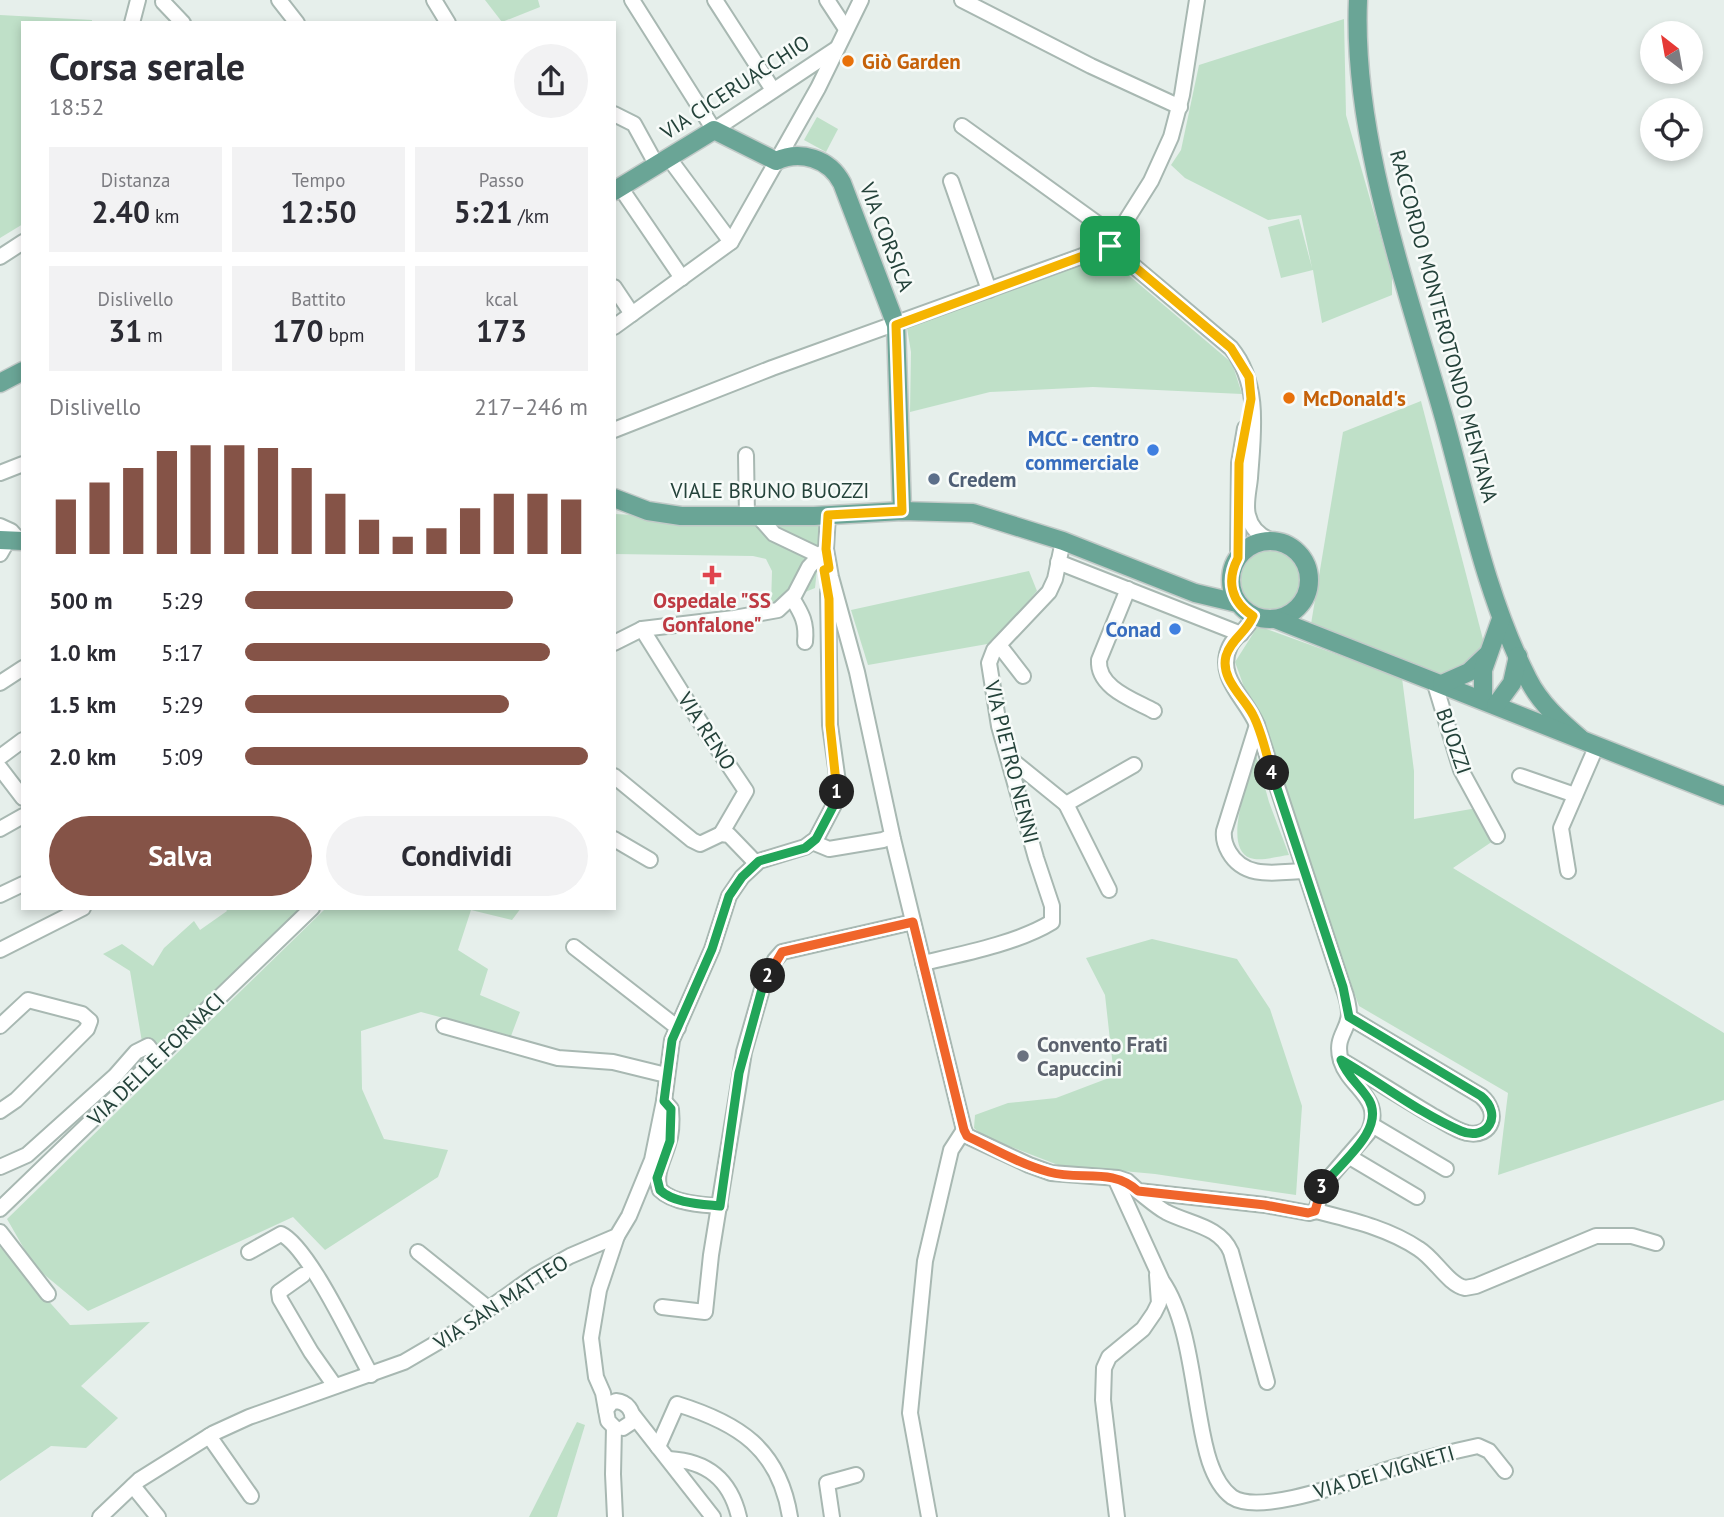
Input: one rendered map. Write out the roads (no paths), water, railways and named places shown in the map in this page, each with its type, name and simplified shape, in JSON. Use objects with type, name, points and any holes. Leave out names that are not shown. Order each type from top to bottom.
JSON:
[{"type":"main road","name":"RACCORDO MONTEROTONDO MENTANA","points":[[1358,0],[1362,87],[1385,208],[1501,619],[1527,677],[1541,699],[1588,742]]},
{"type":"main road","name":"VIA CICERUACCHIO","points":[[617,189],[715,130]]},
{"type":"main road","points":[[715,130],[776,161]]},
{"type":"main road","name":"VIA CORSICA","points":[[776,161],[791,155],[806,156],[838,175],[896,325],[902,511]]},
{"type":"main road","points":[[0,383],[21,372]]},
{"type":"main road","name":"VIALE BRUNO BUOZZI","points":[[621,501],[655,512],[681,516],[828,515],[902,511],[973,513],[1063,541],[1195,593],[1237,603]]},
{"type":"main road","points":[[1317,638],[1303,616],[1309,575],[1306,565],[1293,549],[1273,541],[1260,542],[1247,548],[1235,563],[1232,592],[1237,603],[1253,616],[1275,619],[1317,638],[1490,702],[1724,796]]},
{"type":"main road","name":"VIALE BRUNO BUOZZI","points":[[1155,578],[1203,586],[1217,581],[1235,563]]},
{"type":"main road","points":[[1275,619],[1294,611],[1306,596]]},
{"type":"main road","points":[[1490,702],[1482,682],[1487,655],[1501,619]]},
{"type":"main road","points":[[1438,683],[1469,672],[1487,655]]},
{"type":"main road","points":[[1490,702],[1512,683],[1518,656]]},
{"type":"street","points":[[133,21],[138,0]]},
{"type":"street","points":[[144,0],[152,4],[163,1],[181,21]]},
{"type":"street","points":[[279,0],[295,21]]},
{"type":"street","points":[[434,0],[447,21]]},
{"type":"street","points":[[632,0],[715,130]]},
{"type":"street","points":[[715,0],[773,90]]},
{"type":"street","points":[[827,0],[846,29]]},
{"type":"street","points":[[616,326],[731,242],[861,0]]},
{"type":"street","points":[[962,0],[1091,66],[1180,107]]},
{"type":"street","points":[[616,429],[1113,241],[1156,171],[1171,137],[1180,107],[1197,0]]},
{"type":"street","name":"VIA CICERUACCHIO","points":[[715,130],[837,48]]},
{"type":"street","name":"VIA CICERUACCHIO","points":[[616,115],[634,124],[662,160]]},
{"type":"street","points":[[962,126],[1113,241],[1231,348],[1249,377],[1253,419],[1248,513],[1252,526],[1273,541]]},
{"type":"street","points":[[662,160],[731,242]]},
{"type":"street","points":[[951,181],[989,290]]},
{"type":"street","points":[[617,189],[682,278]]},
{"type":"street","points":[[0,257],[21,243]]},
{"type":"street","points":[[616,289],[632,314]]},
{"type":"street","points":[[1235,563],[1239,463],[1251,399]]},
{"type":"street","points":[[746,455],[752,516],[774,534],[821,562],[857,672],[892,837],[967,1136],[1045,1171],[1127,1181],[1165,1211],[1216,1233],[1229,1246],[1267,1382]]},
{"type":"street","points":[[0,474],[21,465]]},
{"type":"street","points":[[654,1442],[635,1430],[619,1428],[608,1421],[603,1393],[596,1377],[591,1338],[594,1315],[599,1290],[617,1236],[629,1216],[649,1169],[664,1101],[672,1040],[712,949],[729,896],[756,863],[805,848],[812,842],[828,819],[836,801],[838,782],[830,725],[829,599],[821,562],[828,515]]},
{"type":"street","name":"VIA PIETRO NENNI","points":[[923,963],[971,952],[1041,929],[1052,922],[1052,906],[1008,757],[989,671],[990,656],[1044,600],[1053,584],[1063,541]]},
{"type":"street","points":[[616,632],[768,613],[782,607],[792,598],[821,562]]},
{"type":"street","points":[[1058,562],[1222,624],[1241,634]]},
{"type":"street","points":[[1128,589],[1099,660],[1098,670],[1103,679],[1118,691],[1154,712]]},
{"type":"street","points":[[792,598],[804,617],[806,642]]},
{"type":"street","points":[[1253,616],[1246,631],[1229,649],[1225,665],[1227,677],[1253,714],[1343,987],[1349,1017],[1340,1038],[1341,1060],[1349,1077],[1370,1102],[1373,1112],[1372,1125],[1364,1139],[1322,1185],[1315,1211]]},
{"type":"street","points":[[616,642],[642,629]]},
{"type":"street","name":"VIA RENO","points":[[642,629],[746,791],[721,834]]},
{"type":"street","points":[[999,645],[1023,676]]},
{"type":"street","points":[[0,683],[21,669]]},
{"type":"street","name":"BUOZZI","points":[[1438,683],[1461,770],[1497,836]]},
{"type":"street","points":[[1257,725],[1224,831],[1224,841],[1236,862],[1247,870],[1304,871]]},
{"type":"street","points":[[0,757],[21,741]]},
{"type":"street","points":[[1568,871],[1561,828],[1575,795],[1588,742]]},
{"type":"street","points":[[1008,757],[1066,804],[1109,890]]},
{"type":"street","points":[[1066,804],[1135,765]]},
{"type":"street","points":[[0,768],[21,795]]},
{"type":"street","points":[[1520,776],[1575,795]]},
{"type":"street","points":[[616,778],[700,844],[721,834],[729,835],[756,863]]},
{"type":"street","points":[[0,829],[21,817]]},
{"type":"street","points":[[812,842],[829,849],[892,837]]},
{"type":"street","points":[[616,840],[650,860]]},
{"type":"street","points":[[0,895],[21,885]]},
{"type":"street","points":[[0,950],[79,910]]},
{"type":"street","name":"VIA DELLE FORNACI","points":[[0,1209],[310,910]]},
{"type":"street","points":[[662,1307],[705,1312],[711,1255],[744,1052],[762,989],[775,960],[782,952],[913,922]]},
{"type":"street","points":[[574,947],[678,1028]]},
{"type":"street","points":[[0,1026],[28,1000],[82,1014],[90,1021],[87,1029],[16,1100],[0,1111]]},
{"type":"street","points":[[1341,1060],[1406,1101],[1462,1131],[1479,1132],[1487,1128],[1492,1121],[1492,1108],[1481,1096],[1349,1017]]},
{"type":"street","points":[[444,1026],[558,1058],[613,1062],[666,1075]]},
{"type":"street","points":[[0,1167],[27,1155],[115,1076],[136,1052],[148,1046],[157,1058]]},
{"type":"street","points":[[664,1101],[671,1109],[672,1117],[670,1141],[657,1178],[660,1190],[669,1196],[720,1206]]},
{"type":"street","points":[[1372,1125],[1446,1169]]},
{"type":"street","points":[[929,1517],[910,1413],[925,1261],[951,1150],[964,1130]]},
{"type":"street","points":[[1348,1156],[1418,1197]]},
{"type":"street","points":[[1115,1178],[1159,1274],[1159,1303],[1143,1329],[1109,1357],[1104,1368],[1103,1400],[1117,1517]]},
{"type":"street","points":[[1138,1191],[1265,1205],[1305,1213],[1315,1211],[1362,1223],[1401,1239],[1426,1254],[1462,1288],[1476,1286],[1596,1236],[1632,1236],[1656,1243]]},
{"type":"street","points":[[0,1232],[48,1294]]},
{"type":"street","points":[[250,1252],[281,1234],[288,1238],[309,1264],[371,1375]]},
{"type":"street","name":"VIA SAN MATTEO","points":[[100,1517],[132,1486],[209,1436],[249,1417],[371,1375],[416,1356],[554,1264],[617,1236]]},
{"type":"street","points":[[418,1252],[489,1309]]},
{"type":"street","name":"VIA DEI VIGNETI","points":[[1159,1274],[1180,1322],[1214,1472],[1223,1488],[1233,1498],[1253,1504],[1298,1498],[1407,1464],[1478,1446],[1489,1451],[1504,1471]]},
{"type":"street","points":[[303,1275],[279,1292],[280,1299],[311,1352],[335,1386]]},
{"type":"street","points":[[596,1377],[606,1390],[628,1406],[713,1517]]},
{"type":"street","points":[[606,1410],[611,1404],[620,1401]]},
{"type":"street","points":[[654,1442],[677,1404],[732,1425],[748,1437],[769,1461],[783,1488],[790,1517]]},
{"type":"street","points":[[619,1428],[632,1422],[633,1415]]},
{"type":"street","points":[[615,1517],[612,1474],[619,1428]]},
{"type":"street","points":[[209,1436],[251,1496]]},
{"type":"street","points":[[669,1459],[695,1462],[719,1478],[736,1504],[738,1517]]},
{"type":"street","points":[[832,1517],[827,1483],[856,1475]]},
{"type":"street","points":[[132,1486],[158,1517]]},
{"type":"place","name":"Giò Garden","points":[[848,61]]},
{"type":"place","name":"McDonald's","points":[[1289,398]]},
{"type":"place","name":"MCC - centro commerciale","points":[[1153,450]]},
{"type":"place","name":"Credem","points":[[934,479]]},
{"type":"place","name":"Ospedale \"SS Gonfalone\"","points":[[712,575]]},
{"type":"place","name":"Conad","points":[[1175,629]]},
{"type":"place","name":"Convento Frati Capuccini","points":[[1023,1056]]}]
